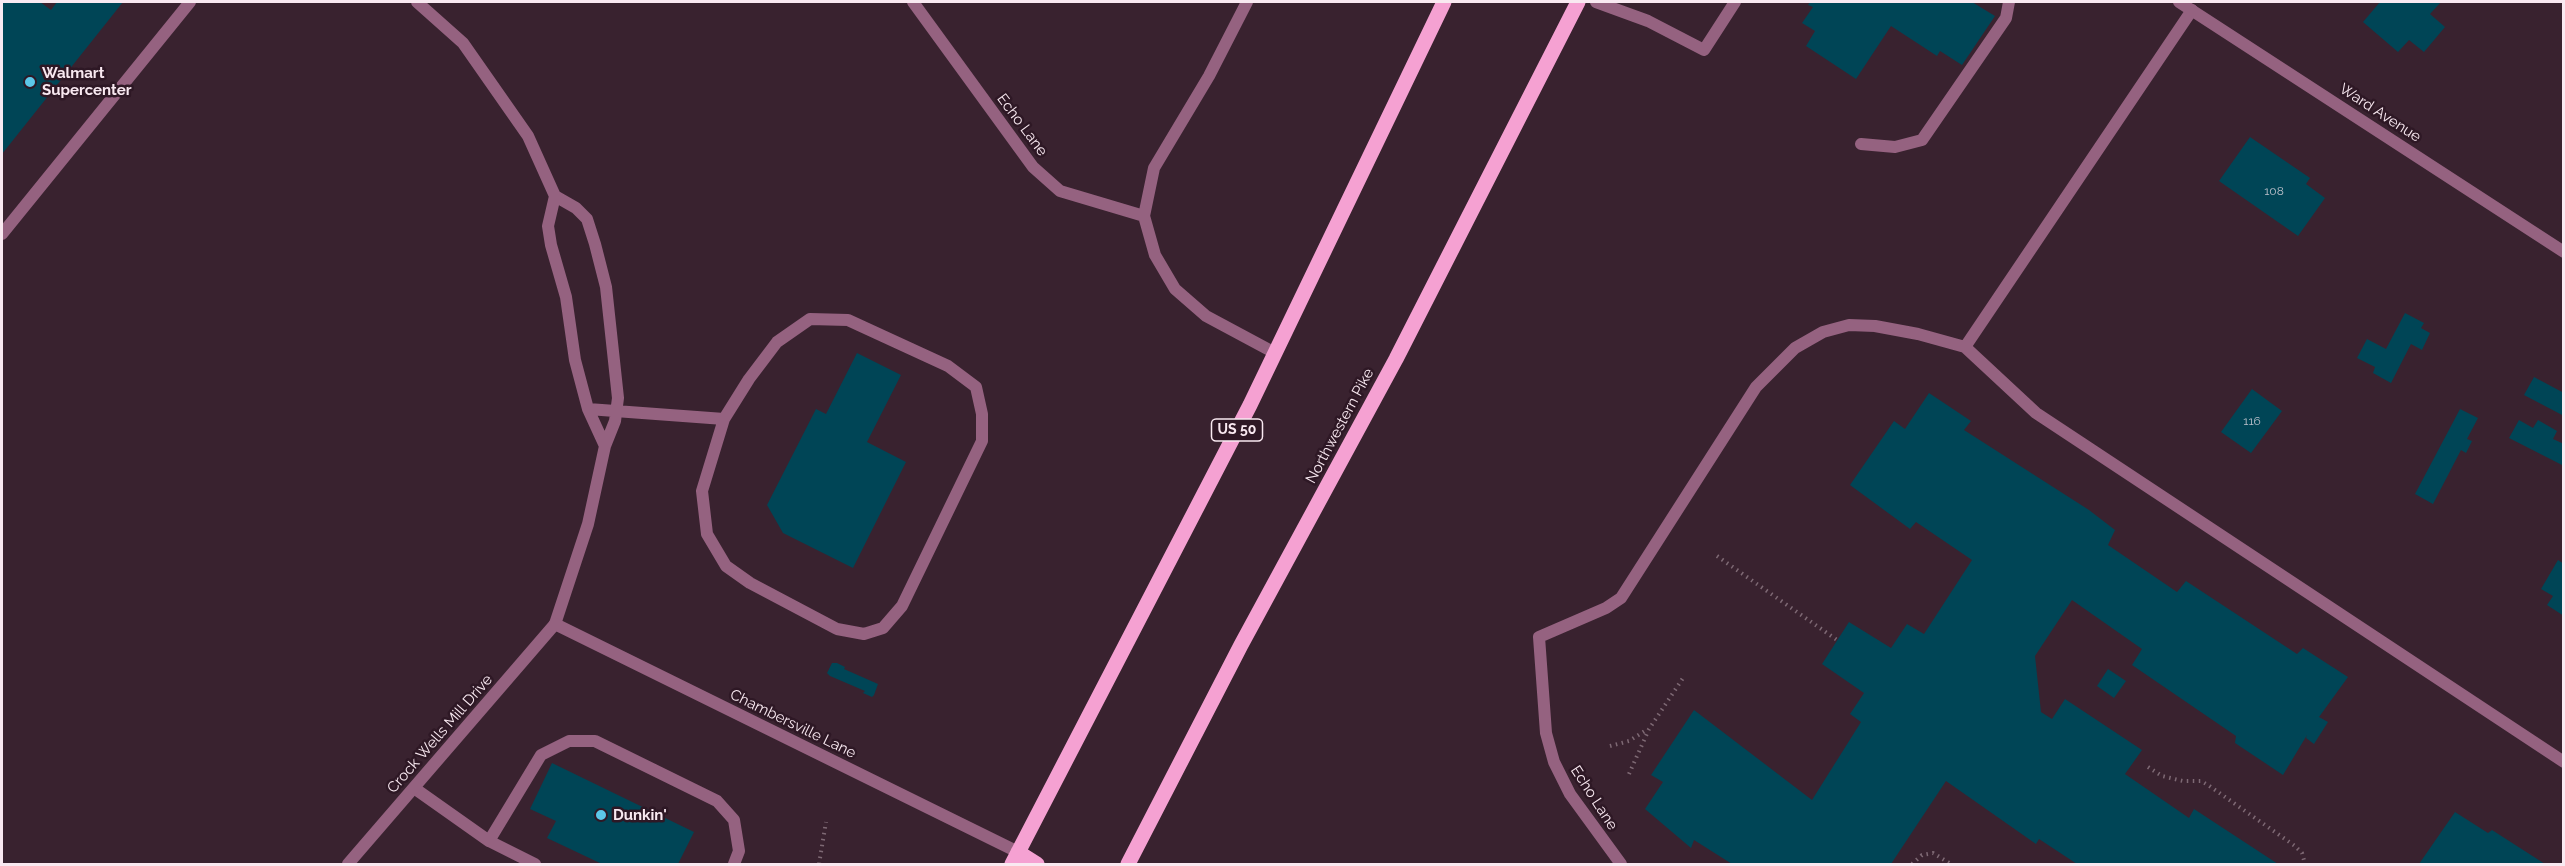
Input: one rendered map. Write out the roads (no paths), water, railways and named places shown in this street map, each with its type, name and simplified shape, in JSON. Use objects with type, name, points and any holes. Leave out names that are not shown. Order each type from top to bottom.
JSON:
[{"type":"main road","name":"US 50","points":[[1015,858],[1275,353],[1444,2]]},
{"type":"main road","name":"Northwestern Pike","points":[[1128,864],[1241,645],[1396,359],[1578,2]]},
{"type":"main road","points":[[1015,858],[1037,864]]},
{"type":"street","points":[[2,234],[190,2]]},
{"type":"street","points":[[417,2],[470,52],[528,136],[555,196],[576,208],[587,219],[606,287],[618,398],[615,422],[605,446],[588,524],[555,624]]},
{"type":"street","name":"Echo Lane","points":[[913,2],[1033,167],[1060,191],[1144,216]]},
{"type":"street","points":[[1247,2],[1209,76],[1154,168],[1144,216],[1155,255],[1175,289],[1206,316],[1275,353]]},
{"type":"street","points":[[1596,2],[1648,21],[1704,50],[1735,2]]},
{"type":"street","points":[[1861,144],[1895,147],[1922,140],[2006,18],[2009,2]]},
{"type":"street","name":"Ward Avenue","points":[[2179,2],[2564,252]]},
{"type":"street","points":[[2192,10],[1965,346],[2036,413],[2564,762]]},
{"type":"street","points":[[555,196],[548,226],[551,245],[566,297],[575,360],[588,409],[605,446]]},
{"type":"street","points":[[810,319],[848,320],[948,366],[976,387],[982,414],[982,441],[902,606],[883,628],[864,634],[837,629],[750,583],[726,566],[707,534],[702,491],[724,420],[749,379],[777,342],[810,319]]},
{"type":"street","name":"Echo Lane","points":[[1621,864],[1570,794],[1554,762],[1546,733],[1539,637],[1606,608],[1621,598],[1756,387],[1795,348],[1823,332],[1849,325],[1875,326],[1965,346]]},
{"type":"street","points":[[588,409],[724,420]]},
{"type":"street","name":"Chambersville Lane","points":[[555,624],[1015,858]]},
{"type":"street","name":"Crock Wells Mill Drive","points":[[348,864],[555,624]]},
{"type":"street","points":[[489,841],[541,754],[569,741],[595,741],[717,801],[734,820],[739,851],[734,864]]},
{"type":"street","points":[[414,788],[489,841],[535,864]]},
{"type":"place","name":"Walmart Supercenter","points":[[30,82]]},
{"type":"place","name":"Dunkin'","points":[[601,815]]}]
